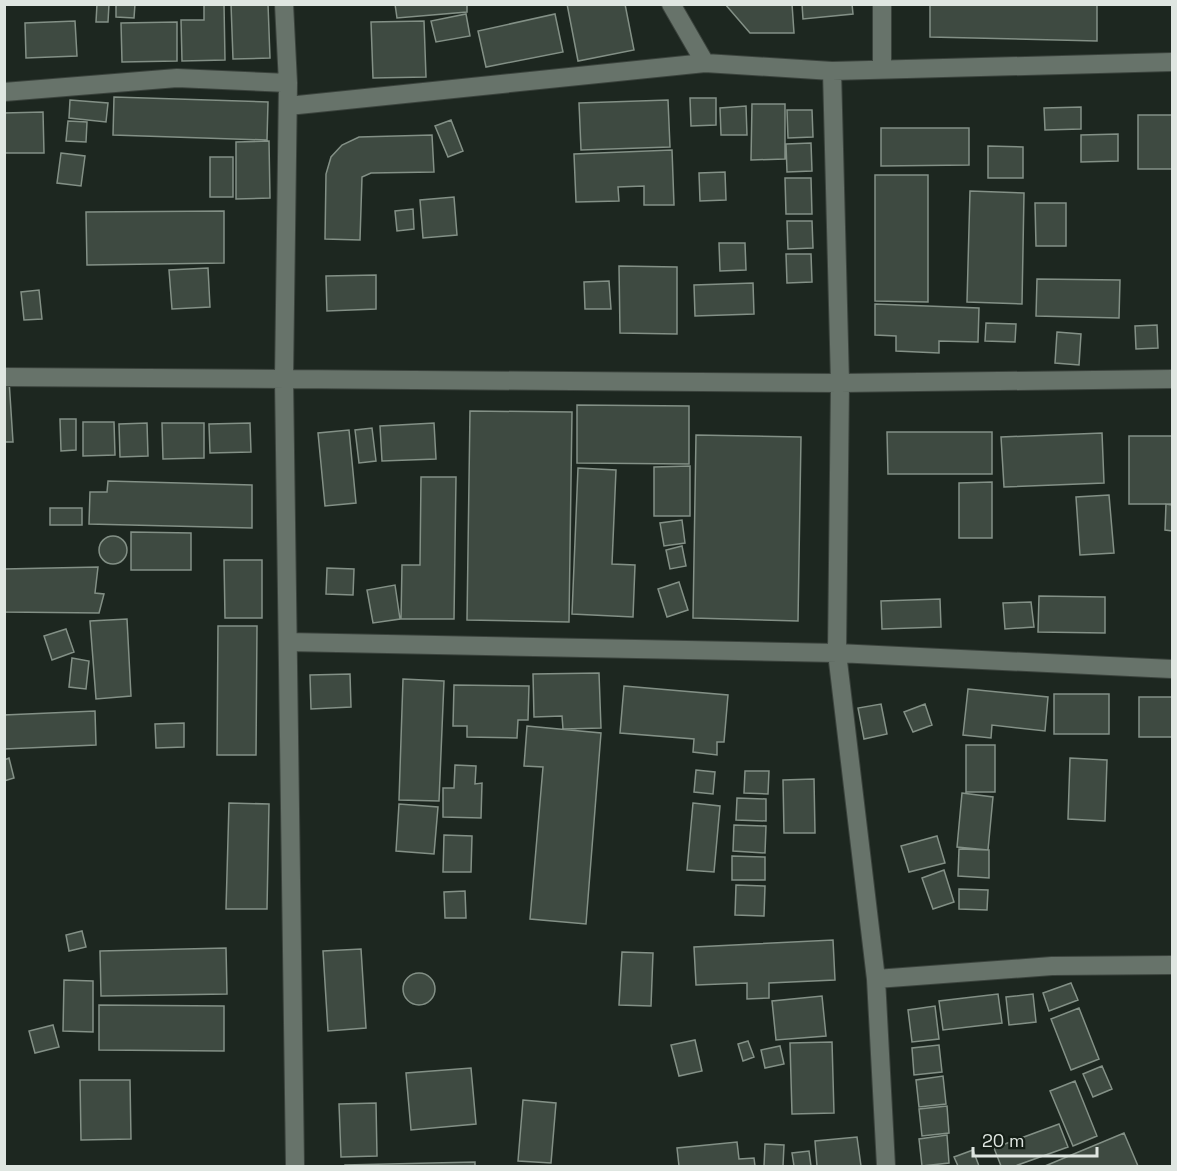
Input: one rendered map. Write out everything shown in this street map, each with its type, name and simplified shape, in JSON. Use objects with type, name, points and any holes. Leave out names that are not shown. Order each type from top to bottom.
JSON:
[{"type":"street","points":[[284,4],[288,83],[284,379],[295,1167]]},
{"type":"street","points":[[671,4],[705,63]]},
{"type":"street","points":[[882,4],[882,69]]},
{"type":"street","points":[[288,106],[705,63],[832,71],[1173,62]]},
{"type":"street","points":[[832,71],[840,383],[837,652],[876,979],[886,1167]]},
{"type":"street","points":[[4,92],[177,78],[288,83]]},
{"type":"street","points":[[4,377],[840,383],[1173,379]]},
{"type":"street","points":[[288,642],[837,652],[1173,669]]},
{"type":"street","points":[[876,979],[1052,966],[1173,965]]},
{"type":"building","points":[[97,4],[109,4],[108,22],[96,22]]},
{"type":"building","points":[[116,4],[135,4],[134,18],[116,17]]},
{"type":"building","points":[[204,4],[224,4],[225,60],[182,61],[181,20],[204,20]]},
{"type":"building","points":[[231,4],[268,4],[270,58],[233,59]]},
{"type":"building","points":[[395,4],[467,4],[467,12],[397,18]]},
{"type":"building","points":[[567,4],[625,4],[634,50],[578,61]]},
{"type":"building","points":[[725,4],[792,4],[794,33],[750,33]]},
{"type":"building","points":[[802,4],[852,4],[853,14],[803,19]]},
{"type":"building","points":[[930,4],[1097,4],[1097,41],[930,37]]},
{"type":"building","points":[[466,14],[470,36],[436,42],[431,21]]},
{"type":"building","points":[[555,14],[563,52],[486,67],[478,31]]},
{"type":"building","points":[[75,21],[77,56],[26,58],[25,23]]},
{"type":"building","points":[[424,21],[426,77],[373,78],[371,22]]},
{"type":"building","points":[[177,22],[177,61],[122,62],[121,23]]},
{"type":"building","points":[[114,97],[268,102],[267,140],[113,135]]},
{"type":"building","points":[[690,98],[716,98],[716,125],[691,126]]},
{"type":"building","points":[[70,100],[108,103],[106,122],[69,118]]},
{"type":"building","points":[[668,100],[670,147],[581,150],[579,103]]},
{"type":"building","points":[[752,104],[785,104],[785,159],[751,160]]},
{"type":"building","points":[[746,106],[747,135],[721,135],[720,108]]},
{"type":"building","points":[[1081,107],[1081,129],[1045,130],[1044,108]]},
{"type":"building","points":[[787,110],[812,110],[813,137],[788,138]]},
{"type":"building","points":[[43,112],[44,153],[4,153],[4,113]]},
{"type":"building","points":[[1138,115],[1172,115],[1172,169],[1138,169]]},
{"type":"building","points":[[451,120],[463,151],[448,157],[435,126]]},
{"type":"building","points":[[68,121],[87,122],[86,142],[66,141]]},
{"type":"building","points":[[881,128],[969,128],[969,165],[881,166]]},
{"type":"building","points":[[1118,134],[1118,161],[1081,162],[1081,135]]},
{"type":"building","points":[[432,135],[434,172],[371,173],[362,177],[360,240],[325,239],[326,174],[331,157],[342,145],[359,137]]},
{"type":"building","points":[[269,141],[270,198],[236,199],[236,142]]},
{"type":"building","points":[[811,143],[812,171],[787,172],[786,144]]},
{"type":"building","points":[[988,146],[1023,147],[1023,178],[988,178]]},
{"type":"building","points":[[672,150],[674,205],[644,205],[644,186],[618,187],[619,201],[576,202],[574,154]]},
{"type":"building","points":[[61,153],[85,156],[81,186],[57,183]]},
{"type":"building","points":[[210,157],[233,157],[233,197],[210,197]]},
{"type":"building","points":[[725,172],[726,200],[700,201],[699,173]]},
{"type":"building","points":[[875,175],[928,175],[928,302],[875,301]]},
{"type":"building","points":[[785,178],[811,178],[812,214],[786,214]]},
{"type":"building","points":[[970,191],[1024,193],[1022,304],[967,302]]},
{"type":"building","points":[[454,197],[457,235],[423,238],[420,200]]},
{"type":"building","points":[[1035,203],[1066,203],[1066,246],[1036,246]]},
{"type":"building","points":[[413,209],[414,229],[397,231],[395,211]]},
{"type":"building","points":[[224,211],[224,263],[87,265],[86,212]]},
{"type":"building","points":[[787,221],[812,221],[813,248],[788,249]]},
{"type":"building","points":[[719,243],[745,243],[746,270],[720,271]]},
{"type":"building","points":[[786,254],[811,254],[812,282],[787,283]]},
{"type":"building","points":[[619,266],[677,267],[677,334],[620,333]]},
{"type":"building","points":[[208,268],[210,307],[172,309],[169,270]]},
{"type":"building","points":[[376,275],[376,309],[327,311],[326,276]]},
{"type":"building","points":[[1037,279],[1120,280],[1119,318],[1036,316]]},
{"type":"building","points":[[609,281],[611,309],[585,309],[584,282]]},
{"type":"building","points":[[753,283],[754,314],[695,316],[694,285]]},
{"type":"building","points":[[39,290],[42,319],[24,320],[21,292]]},
{"type":"building","points":[[875,304],[979,308],[978,342],[939,341],[939,353],[896,351],[896,336],[875,335]]},
{"type":"building","points":[[986,323],[1016,324],[1015,342],[985,341]]},
{"type":"building","points":[[1157,325],[1158,348],[1136,349],[1135,326]]},
{"type":"building","points":[[1057,332],[1081,334],[1079,365],[1055,363]]},
{"type":"building","points":[[4,380],[9,380],[13,442],[4,442]]},
{"type":"building","points":[[577,405],[689,406],[689,464],[577,463]]},
{"type":"building","points":[[470,411],[572,412],[569,622],[467,620]]},
{"type":"building","points":[[60,419],[76,419],[76,450],[61,451]]},
{"type":"building","points":[[83,422],[114,422],[115,455],[83,456]]},
{"type":"building","points":[[147,423],[148,456],[120,457],[119,424]]},
{"type":"building","points":[[162,423],[204,423],[204,458],[163,459]]},
{"type":"building","points":[[250,423],[251,452],[210,453],[209,424]]},
{"type":"building","points":[[434,423],[436,459],[382,461],[380,426]]},
{"type":"building","points":[[372,428],[376,461],[359,463],[355,430]]},
{"type":"building","points":[[349,430],[356,503],[325,506],[318,433]]},
{"type":"building","points":[[887,432],[992,432],[992,474],[888,474]]},
{"type":"building","points":[[1102,433],[1104,483],[1004,487],[1001,437]]},
{"type":"building","points":[[696,435],[801,437],[798,621],[693,618]]},
{"type":"building","points":[[1129,436],[1172,436],[1172,504],[1129,504]]},
{"type":"building","points":[[690,466],[690,516],[654,516],[654,467]]},
{"type":"building","points":[[578,468],[616,470],[612,564],[635,565],[633,617],[572,614]]},
{"type":"building","points":[[421,477],[456,477],[454,619],[401,619],[402,565],[420,565]]},
{"type":"building","points":[[108,481],[252,485],[252,528],[89,524],[90,492],[107,492]]},
{"type":"building","points":[[992,482],[992,538],[959,538],[959,483]]},
{"type":"building","points":[[1109,495],[1114,553],[1080,555],[1076,497]]},
{"type":"building","points":[[1166,504],[1172,505],[1172,531],[1165,530]]},
{"type":"building","points":[[50,508],[82,508],[82,525],[50,525]]},
{"type":"building","points":[[682,520],[685,543],[664,546],[660,523]]},
{"type":"building","points":[[131,532],[191,533],[191,570],[131,570]]},
{"type":"building","points":[[113,536],[123,540],[127,550],[123,560],[113,564],[103,560],[99,550],[103,540]]},
{"type":"building","points":[[682,546],[686,566],[670,569],[666,550]]},
{"type":"building","points":[[224,560],[262,560],[262,618],[225,618]]},
{"type":"building","points":[[98,567],[95,593],[104,594],[99,613],[4,612],[4,569]]},
{"type":"building","points":[[327,568],[354,569],[353,595],[326,594]]},
{"type":"building","points":[[679,582],[688,610],[667,617],[658,589]]},
{"type":"building","points":[[395,585],[400,619],[373,623],[367,590]]},
{"type":"building","points":[[1039,596],[1105,597],[1105,633],[1038,632]]},
{"type":"building","points":[[940,599],[941,627],[882,629],[881,601]]},
{"type":"building","points":[[1031,602],[1034,627],[1005,629],[1003,603]]},
{"type":"building","points":[[127,619],[131,696],[96,699],[90,621]]},
{"type":"building","points":[[218,626],[257,626],[256,755],[217,755]]},
{"type":"building","points":[[66,629],[74,652],[52,660],[44,636]]},
{"type":"building","points":[[72,658],[89,661],[86,689],[69,687]]},
{"type":"building","points":[[599,673],[601,728],[563,729],[562,716],[534,717],[533,674]]},
{"type":"building","points":[[350,674],[351,707],[311,709],[310,675]]},
{"type":"building","points":[[403,679],[444,681],[439,801],[399,800]]},
{"type":"building","points":[[454,685],[529,686],[528,720],[518,720],[517,738],[467,737],[467,726],[453,726]]},
{"type":"building","points":[[624,686],[728,695],[724,742],[717,742],[717,755],[693,752],[694,739],[620,733]]},
{"type":"building","points":[[968,689],[1048,697],[1045,731],[992,725],[991,738],[963,735]]},
{"type":"building","points":[[1054,694],[1109,694],[1109,734],[1054,734]]},
{"type":"building","points":[[1139,697],[1172,697],[1172,737],[1139,737]]},
{"type":"building","points":[[881,704],[887,734],[864,739],[858,708]]},
{"type":"building","points":[[925,704],[932,725],[913,732],[904,712]]},
{"type":"building","points":[[95,711],[96,745],[4,749],[4,715]]},
{"type":"building","points":[[184,723],[184,747],[156,748],[155,724]]},
{"type":"building","points":[[527,726],[601,733],[586,924],[530,919],[543,767],[524,766]]},
{"type":"building","points":[[966,745],[995,745],[995,792],[966,792]]},
{"type":"building","points":[[9,758],[14,778],[4,781],[4,760]]},
{"type":"building","points":[[1070,758],[1107,760],[1105,821],[1068,819]]},
{"type":"building","points":[[455,765],[476,766],[475,784],[482,783],[481,818],[443,817],[443,788],[454,788]]},
{"type":"building","points":[[696,770],[715,772],[713,794],[694,792]]},
{"type":"building","points":[[745,771],[769,771],[768,794],[744,793]]},
{"type":"building","points":[[814,779],[815,833],[784,833],[783,780]]},
{"type":"building","points":[[962,793],[993,797],[988,850],[957,847]]},
{"type":"building","points":[[737,798],[766,799],[766,821],[736,820]]},
{"type":"building","points":[[229,803],[269,804],[267,909],[226,909]]},
{"type":"building","points":[[693,803],[720,806],[714,872],[687,870]]},
{"type":"building","points":[[399,804],[438,807],[434,854],[396,851]]},
{"type":"building","points":[[734,825],[766,826],[765,853],[733,851]]},
{"type":"building","points":[[444,835],[472,836],[471,872],[443,872]]},
{"type":"building","points":[[937,836],[945,863],[909,872],[901,846]]},
{"type":"building","points":[[959,849],[989,850],[989,878],[958,876]]},
{"type":"building","points":[[732,856],[765,857],[765,880],[732,880]]},
{"type":"building","points":[[944,870],[954,902],[933,909],[922,878]]},
{"type":"building","points":[[736,885],[765,886],[764,916],[735,915]]},
{"type":"building","points":[[959,889],[988,890],[987,910],[959,909]]},
{"type":"building","points":[[465,891],[466,918],[445,918],[444,892]]},
{"type":"building","points":[[82,931],[86,947],[69,951],[66,935]]},
{"type":"building","points":[[833,940],[835,980],[769,983],[769,998],[747,999],[747,983],[696,985],[694,947]]},
{"type":"building","points":[[226,948],[227,994],[101,996],[100,951]]},
{"type":"building","points":[[361,949],[366,1028],[328,1031],[323,951]]},
{"type":"building","points":[[622,952],[653,953],[651,1006],[619,1005]]},
{"type":"building","points":[[419,973],[430,978],[435,989],[430,1000],[419,1005],[408,1000],[403,989],[408,978]]},
{"type":"building","points":[[64,980],[93,981],[93,1032],[63,1031]]},
{"type":"building","points":[[1071,983],[1078,1000],[1049,1011],[1043,993]]},
{"type":"building","points":[[998,994],[1002,1023],[943,1030],[939,1001]]},
{"type":"building","points":[[1033,994],[1036,1022],[1009,1025],[1006,997]]},
{"type":"building","points":[[822,996],[826,1036],[776,1040],[772,1001]]},
{"type":"building","points":[[99,1005],[224,1006],[224,1051],[99,1050]]},
{"type":"building","points":[[935,1006],[939,1039],[912,1042],[908,1010]]},
{"type":"building","points":[[1079,1008],[1099,1059],[1071,1070],[1051,1019]]},
{"type":"building","points":[[53,1025],[59,1047],[35,1053],[29,1031]]},
{"type":"building","points":[[695,1040],[702,1071],[679,1076],[671,1045]]},
{"type":"building","points":[[748,1041],[754,1057],[743,1061],[738,1044]]},
{"type":"building","points":[[832,1042],[834,1113],[792,1114],[790,1043]]},
{"type":"building","points":[[939,1045],[942,1072],[914,1075],[912,1048]]},
{"type":"building","points":[[780,1046],[784,1064],[765,1068],[761,1050]]},
{"type":"building","points":[[1102,1066],[1112,1089],[1093,1097],[1083,1074]]},
{"type":"building","points":[[471,1068],[476,1124],[411,1130],[406,1073]]},
{"type":"building","points":[[943,1076],[946,1104],[919,1107],[916,1080]]},
{"type":"building","points":[[80,1080],[130,1080],[131,1139],[81,1140]]},
{"type":"building","points":[[1075,1081],[1097,1136],[1073,1146],[1050,1091]]},
{"type":"building","points":[[523,1100],[556,1103],[551,1163],[518,1161]]},
{"type":"building","points":[[376,1103],[377,1156],[341,1157],[339,1104]]},
{"type":"building","points":[[947,1106],[949,1133],[922,1136],[919,1109]]},
{"type":"building","points":[[1059,1124],[1068,1147],[1015,1166],[1001,1166],[994,1148]]},
{"type":"building","points":[[1124,1133],[1138,1166],[1045,1166]]},
{"type":"building","points":[[947,1135],[949,1163],[922,1166],[919,1139]]},
{"type":"building","points":[[857,1137],[861,1166],[817,1166],[815,1141]]},
{"type":"building","points":[[737,1142],[739,1159],[754,1158],[755,1166],[679,1166],[677,1148]]},
{"type":"building","points":[[765,1144],[784,1145],[783,1166],[764,1166]]},
{"type":"building","points":[[973,1150],[979,1166],[958,1166],[954,1157]]},
{"type":"building","points":[[809,1151],[811,1166],[794,1166],[792,1153]]},
{"type":"building","points":[[475,1162],[475,1166],[345,1166],[345,1165]]}]
